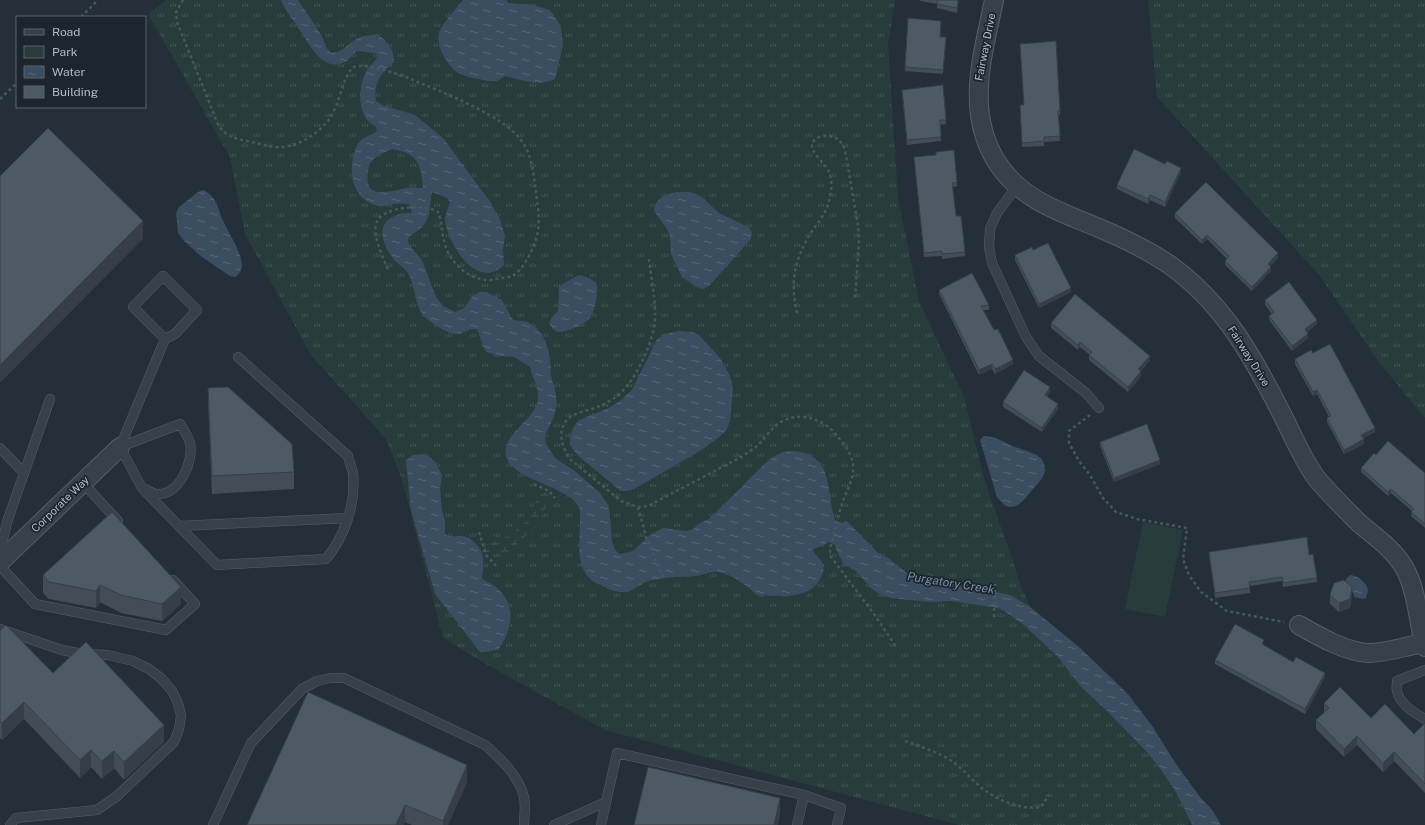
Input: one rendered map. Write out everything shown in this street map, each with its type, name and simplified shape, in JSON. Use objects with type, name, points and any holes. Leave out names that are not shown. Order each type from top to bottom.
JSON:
[{"type":"street","name":"Fairway Drive","points":[[994,0],[980,67],[978,103],[981,121],[990,149],[998,163],[1017,186],[1044,205],[1137,245],[1174,268],[1208,298],[1235,331],[1259,369],[1316,477],[1336,500],[1399,559],[1420,596],[1424,645]]},
{"type":"street","name":"Corporate Way","points":[[0,562],[120,447]]},
{"type":"street","points":[[1299,625],[1318,636],[1355,651],[1369,653],[1424,645]]},
{"type":"lane","points":[[1017,186],[997,213],[990,229],[989,247],[992,263],[1026,337],[1039,356],[1086,393],[1098,408]]},
{"type":"lane","points":[[120,447],[165,339],[175,334],[197,310],[163,276],[133,307],[165,339]]},
{"type":"lane","points":[[120,447],[142,488],[217,565],[326,560],[336,548],[348,518],[353,474],[348,456],[238,357]]},
{"type":"lane","points":[[0,553],[7,522],[50,399]]},
{"type":"lane","points":[[120,447],[180,424],[186,433],[190,444],[188,465],[184,476],[177,485],[167,492],[156,494],[142,488]]},
{"type":"lane","points":[[0,448],[24,473]]},
{"type":"lane","points":[[83,482],[126,529]]},
{"type":"lane","points":[[179,526],[348,518]]},
{"type":"lane","points":[[0,566],[35,604],[166,630],[195,604],[168,575]]},
{"type":"lane","points":[[0,628],[62,650],[82,654],[108,655],[133,661],[162,679],[172,691],[178,702],[181,716],[179,729],[174,742],[116,797],[97,810],[16,818],[10,825]]},
{"type":"lane","points":[[1425,670],[1397,681],[1396,692],[1402,701],[1425,719]]},
{"type":"lane","points":[[212,825],[251,743],[302,689],[317,681],[330,678],[344,678],[485,745],[497,755],[518,783],[524,798],[524,825]]},
{"type":"lane","points":[[601,825],[617,753],[804,795],[840,808],[837,825]]},
{"type":"lane","points":[[797,825],[804,795]]},
{"type":"lane","points":[[554,825],[606,802]]},
{"type":"path","points":[[82,16],[98,0]]},
{"type":"path","points":[[183,0],[176,12],[177,22],[217,122],[221,130],[228,136],[273,147],[282,147],[305,140],[327,123],[334,112],[348,72],[358,65],[386,71],[411,79],[478,109],[513,131],[521,139],[531,162],[537,203],[538,223],[537,236],[522,268],[512,276],[486,280],[478,278],[461,269],[453,261],[446,249],[439,213],[432,209],[408,208],[391,210],[382,214],[377,221],[375,229],[376,238],[389,272]]},
{"type":"path","points":[[0,99],[16,84]]},
{"type":"path","points":[[797,313],[793,283],[794,272],[810,235],[826,212],[832,184],[829,172],[824,162],[812,149],[812,144],[816,139],[822,136],[836,138],[842,143],[845,150],[858,225],[859,240],[856,300]]},
{"type":"path","points":[[649,259],[655,313],[655,325],[650,342],[637,372],[624,390],[614,398],[597,407],[577,414],[566,421],[562,431],[562,442],[566,454],[571,460],[621,501],[638,507],[648,506],[743,456],[780,423],[793,418],[808,417],[822,422],[833,430],[851,456],[854,467],[852,481],[843,501],[831,545],[832,557],[897,648]]},
{"type":"path","points":[[1098,408],[1069,431],[1069,443],[1103,498],[1116,512],[1137,519],[1187,528],[1183,559],[1189,575],[1201,592],[1227,611],[1299,625]]},
{"type":"path","points":[[534,484],[548,491],[555,498]]},
{"type":"path","points":[[638,507],[646,537],[664,580]]},
{"type":"path","points":[[479,532],[486,554],[497,567]]},
{"type":"path","points":[[994,617],[995,582]]},
{"type":"path","points":[[905,742],[932,750],[952,762],[984,790],[1015,806],[1030,809],[1041,807],[1049,795]]},
{"type":"green space","points":[[167,0],[895,0],[888,44],[898,198],[919,301],[964,397],[985,482],[1021,587],[1039,624],[1200,809],[1188,825],[959,825],[605,730],[491,667],[443,638],[402,480],[386,439],[311,355],[245,234],[230,157],[148,14]]},
{"type":"green space","points":[[1148,0],[1425,0],[1425,418],[1381,365],[1320,276],[1157,97]]},
{"type":"green space","points":[[542,494],[550,497],[536,526],[506,555],[489,552],[484,556],[481,548],[510,535],[525,523],[539,496]]},
{"type":"green space","points":[[1143,522],[1183,530],[1165,617],[1125,609]]},
{"type":"water","points":[[281,0],[298,0],[322,36],[326,47],[331,53],[341,50],[362,36],[379,35],[392,50],[394,62],[385,70],[379,79],[375,95],[376,101],[382,105],[415,115],[443,138],[491,203],[500,220],[505,236],[503,249],[504,265],[494,272],[480,272],[465,261],[459,254],[449,236],[445,220],[450,202],[447,198],[432,192],[428,218],[421,228],[408,239],[409,245],[422,260],[436,297],[443,306],[455,312],[464,308],[471,298],[479,292],[486,292],[502,300],[513,320],[525,321],[529,323],[542,335],[548,350],[551,376],[556,392],[554,416],[545,435],[546,444],[555,458],[576,472],[599,492],[609,506],[612,541],[615,550],[620,554],[633,551],[651,534],[663,528],[687,531],[693,529],[709,519],[767,461],[774,456],[790,451],[803,452],[815,458],[823,468],[829,487],[835,521],[842,523],[846,521],[849,523],[878,553],[888,558],[912,577],[1010,595],[1029,606],[1079,647],[1127,693],[1153,727],[1174,761],[1200,797],[1213,811],[1221,825],[1192,825],[1176,792],[1145,750],[1081,687],[1058,657],[1024,625],[998,608],[951,601],[930,602],[891,598],[880,594],[871,588],[856,571],[843,564],[835,545],[829,542],[812,550],[821,561],[823,570],[816,585],[802,594],[784,596],[757,595],[736,579],[724,573],[718,572],[710,572],[698,576],[666,578],[650,581],[626,592],[614,591],[591,580],[585,573],[580,559],[580,512],[577,504],[561,492],[517,471],[510,464],[506,456],[506,447],[509,439],[534,411],[537,403],[538,394],[530,367],[514,357],[500,356],[486,352],[477,329],[460,334],[451,333],[443,330],[423,315],[417,304],[409,275],[406,270],[392,257],[383,240],[382,233],[387,221],[393,217],[401,214],[412,213],[409,204],[379,206],[369,203],[362,197],[353,182],[352,163],[357,145],[364,138],[377,131],[376,127],[365,117],[360,102],[360,94],[367,69],[378,55],[375,53],[357,51],[343,63],[328,63],[316,54]],"holes":[[[392,149],[401,151],[413,157],[419,166],[423,188],[409,188],[385,192],[373,191],[369,187],[368,181],[368,171],[373,160]]]},
{"type":"water","points":[[463,0],[507,0],[508,3],[533,5],[550,10],[561,26],[563,45],[555,79],[537,83],[505,76],[497,81],[489,81],[466,76],[454,70],[443,55],[439,44],[439,33],[446,21]]},
{"type":"water","points":[[204,190],[214,199],[218,206],[223,221],[241,258],[242,268],[235,277],[230,276],[202,257],[184,241],[178,233],[176,213],[179,207],[198,192]]},
{"type":"water","points":[[677,192],[696,194],[703,198],[719,213],[750,228],[752,233],[751,239],[709,286],[703,289],[696,287],[682,277],[671,254],[670,236],[667,229],[654,211],[656,203],[661,198]]},
{"type":"water","points":[[579,275],[584,276],[596,283],[597,296],[593,312],[589,319],[583,324],[569,330],[557,332],[549,323],[558,311],[559,287]]},
{"type":"water","points":[[679,331],[692,332],[699,335],[720,358],[730,376],[733,388],[730,421],[726,431],[700,451],[634,489],[621,491],[577,455],[570,445],[570,437],[573,428],[579,420],[609,408],[632,390],[657,339],[665,334]]},
{"type":"water","points":[[984,436],[996,438],[1041,458],[1045,470],[1042,478],[1016,506],[1007,506],[997,497],[980,440]]},
{"type":"water","points":[[423,454],[430,457],[436,463],[442,475],[440,488],[442,510],[445,521],[445,535],[450,537],[464,536],[469,538],[478,546],[483,555],[482,578],[495,586],[507,601],[510,609],[509,625],[507,634],[498,650],[480,652],[435,594],[411,510],[406,460],[413,455]]},
{"type":"water","points":[[1351,575],[1359,578],[1368,588],[1366,598],[1363,599],[1355,597],[1352,591],[1346,586],[1346,579]]},
{"type":"building","points":[[937,0],[958,0],[957,8],[937,4]]},
{"type":"building","points":[[908,18],[941,21],[940,37],[946,37],[943,70],[905,67]]},
{"type":"building","points":[[1056,41],[1060,136],[1044,137],[1044,141],[1022,143],[1020,105],[1024,105],[1020,44]]},
{"type":"building","points":[[943,85],[946,120],[940,120],[941,137],[907,140],[902,90]]},
{"type":"building","points":[[48,128],[143,221],[0,365],[0,176]]},
{"type":"building","points":[[1134,149],[1165,164],[1167,161],[1181,168],[1165,202],[1150,195],[1148,199],[1117,185]]},
{"type":"building","points":[[954,150],[957,182],[952,183],[956,216],[961,216],[965,252],[942,254],[942,251],[924,253],[914,157],[936,155],[936,152]]},
{"type":"building","points":[[1206,182],[1278,253],[1268,264],[1271,267],[1252,287],[1225,261],[1229,256],[1207,235],[1202,240],[1175,213]]},
{"type":"building","points":[[1048,243],[1071,288],[1039,304],[1015,255],[1032,247],[1033,250]]},
{"type":"building","points":[[972,273],[989,305],[981,306],[994,330],[998,329],[1013,360],[995,369],[992,364],[979,370],[939,290]]},
{"type":"building","points":[[1289,282],[1317,320],[1305,329],[1308,334],[1292,346],[1269,316],[1274,312],[1265,300]]},
{"type":"building","points":[[1075,294],[1150,356],[1138,369],[1141,371],[1128,387],[1089,355],[1092,352],[1080,342],[1078,345],[1051,323]]},
{"type":"building","points":[[1330,344],[1375,428],[1361,435],[1364,439],[1344,450],[1327,418],[1331,416],[1317,390],[1313,392],[1295,359],[1311,350],[1313,353]]},
{"type":"building","points":[[1024,370],[1050,387],[1045,395],[1058,404],[1042,428],[1003,402]]},
{"type":"building","points":[[228,387],[292,444],[294,472],[212,476],[208,388]]},
{"type":"building","points":[[1147,424],[1160,460],[1114,478],[1100,442]]},
{"type":"building","points":[[1388,441],[1425,473],[1425,524],[1411,512],[1414,509],[1391,489],[1388,492],[1361,468],[1374,453],[1376,455]]},
{"type":"building","points":[[112,512],[181,587],[162,604],[121,595],[100,585],[96,591],[49,582],[43,575]]},
{"type":"building","points":[[1307,537],[1309,555],[1313,554],[1317,578],[1283,583],[1282,577],[1249,582],[1250,588],[1215,593],[1209,552]]},
{"type":"building","points":[[1344,580],[1352,587],[1350,599],[1339,603],[1330,595],[1334,583]]},
{"type":"building","points":[[1235,624],[1264,640],[1262,644],[1293,662],[1296,657],[1325,673],[1305,709],[1215,660]]},
{"type":"building","points":[[6,625],[53,673],[86,642],[164,725],[124,762],[114,751],[102,761],[91,750],[80,760],[24,702],[2,723],[0,721],[0,631]]},
{"type":"building","points":[[1340,687],[1371,718],[1385,704],[1414,734],[1425,723],[1425,784],[1394,752],[1383,763],[1357,736],[1344,749],[1316,720],[1329,708],[1324,703]]},
{"type":"building","points":[[308,692],[467,765],[443,821],[405,805],[396,825],[247,825]]},
{"type":"building","points":[[648,767],[780,798],[774,825],[634,825]]},
{"type":"water label","name":"Purgatory Creek","points":[[951,583]]}]
